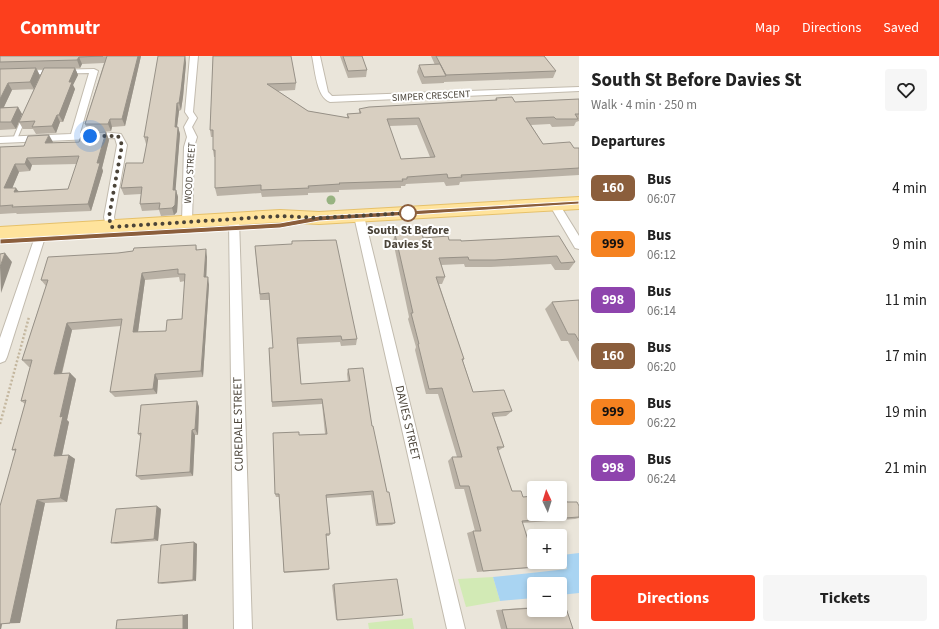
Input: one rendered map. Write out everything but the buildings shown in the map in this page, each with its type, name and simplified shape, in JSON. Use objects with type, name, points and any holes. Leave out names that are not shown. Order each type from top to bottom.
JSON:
[{"type":"main road","points":[[0,242],[41,235],[111,227],[187,222],[280,226],[319,218],[579,203]]},
{"type":"main road","points":[[0,233],[41,235],[234,223]]},
{"type":"street","name":"WOOD STREET","points":[[187,222],[190,147],[192,137],[188,127],[193,118],[189,112],[194,56]]},
{"type":"street","name":"SIMPER CRESCENT","points":[[316,56],[324,92],[330,99],[579,89]]},
{"type":"street","points":[[0,73],[44,73],[87,69],[94,71],[95,74],[75,136]]},
{"type":"street","points":[[0,140],[75,136],[118,136],[122,145],[109,217],[111,227]]},
{"type":"street","points":[[554,204],[579,245]]},
{"type":"street","name":"DAVIES STREET","points":[[359,216],[456,629]]},
{"type":"street","name":"CUREDALE STREET","points":[[234,223],[243,629]]},
{"type":"street","points":[[0,357],[41,235]]},
{"type":"lane","points":[[14,139],[27,111]]},
{"type":"path","points":[[0,424],[30,317]]},
{"type":"shaded area","points":[[0,56],[579,56],[579,629],[0,629]]},
{"type":"green space","points":[[493,577],[500,601],[466,607],[458,579]]},
{"type":"green space","points":[[412,618],[414,629],[369,629],[368,623]]},
{"type":"water","points":[[579,553],[579,593],[567,594],[567,577],[527,577],[527,599],[500,601],[493,577],[567,569],[567,554]]},
{"type":"bus line","name":"160","points":[[0,242],[280,226],[319,218],[579,203]]},
{"type":"place","name":"South St Before Davies St","points":[[408,213]]},
{"type":"route","points":[[90,136],[118,136],[122,145],[109,217],[111,227],[280,216],[319,218],[408,213]]}]
